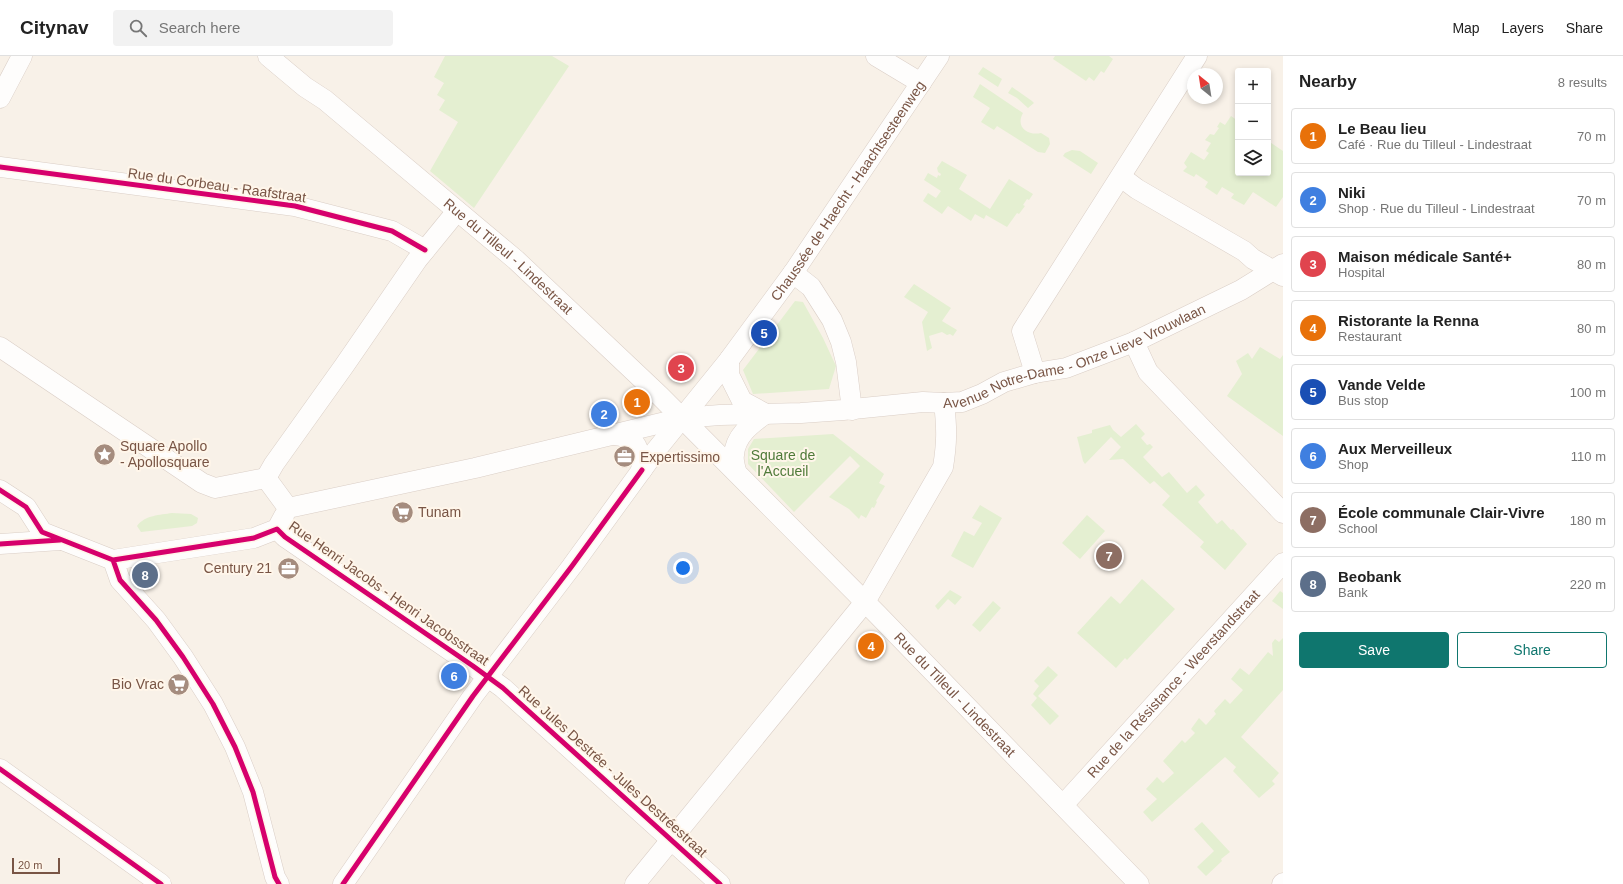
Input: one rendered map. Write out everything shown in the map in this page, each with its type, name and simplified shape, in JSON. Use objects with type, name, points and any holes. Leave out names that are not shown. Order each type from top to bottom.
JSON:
[{"type":"street","points":[[0,98],[22,56]]},
{"type":"street","name":"Rue du Tilleul - Lindestraat","points":[[268,56],[305,87],[325,100],[516,260],[736,471],[1139,884]]},
{"type":"street","points":[[876,56],[921,82]]},
{"type":"street","name":"Chaussée de Haecht - Haachtsesteenweg","points":[[343,884],[488,676],[572,566],[642,470],[729,360],[794,272],[938,56]]},
{"type":"street","points":[[1035,373],[1022,331],[1197,56]]},
{"type":"street","name":"Rue du Corbeau - Raafstraat","points":[[0,167],[295,206],[392,231],[424,250]]},
{"type":"street","points":[[1121,177],[1137,189],[1244,251],[1253,259],[1280,270]]},
{"type":"street","points":[[0,347],[202,483],[215,488],[232,486],[266,478],[274,464],[424,250],[456,211]]},
{"type":"street","name":"Avenue Notre-Dame - Onze Lieve Vrouwlaan","points":[[288,508],[475,468],[682,418],[720,415],[852,410],[923,402],[962,402],[982,394],[1004,382],[1035,373],[1066,368],[1134,342],[1280,270]]},
{"type":"street","points":[[794,272],[811,287],[832,320],[842,342],[852,410]]},
{"type":"street","points":[[1134,342],[1148,372],[1283,513]]},
{"type":"street","points":[[729,360],[729,375],[742,401],[765,414],[752,424],[739,439],[734,455],[736,471]]},
{"type":"street","points":[[635,884],[865,602],[943,467],[947,445],[947,428],[944,403]]},
{"type":"street","points":[[615,435],[625,436],[636,445],[640,452],[642,470]]},
{"type":"street","points":[[0,490],[26,507],[42,532],[66,540],[113,560],[254,538],[277,528],[288,508],[266,478]]},
{"type":"street","name":"Rue Henri Jacobs - Henri Jacobsstraat","points":[[277,528],[285,537],[488,676]]},
{"type":"street","points":[[0,544],[66,540]]},
{"type":"street","points":[[113,560],[120,580],[156,620],[183,657],[213,704],[232,741],[253,792],[275,877],[279,884]]},
{"type":"street","name":"Rue de la Résistance - Weerstandstraat","points":[[1063,805],[1283,563]]},
{"type":"street","name":"Rue Jules Destrée - Jules Destréestraat","points":[[488,676],[720,884]]},
{"type":"street","points":[[0,770],[161,884]]},
{"type":"green space","points":[[445,56],[552,56],[569,66],[474,208],[430,171],[458,122],[439,110],[445,100],[437,95],[444,83],[434,77]]},
{"type":"green space","points":[[1055,56],[1109,56],[1113,59],[1104,73],[1101,71],[1094,81],[1089,77],[1086,81],[1053,59]]},
{"type":"green space","points":[[983,67],[1002,79],[998,87],[978,74]]},
{"type":"green space","points":[[980,84],[1023,113],[1021,122],[1022,126],[1027,132],[1036,134],[1041,133],[1049,138],[1050,144],[1045,153],[1038,152],[997,126],[994,130],[981,122],[990,108],[973,97]]},
{"type":"green space","points":[[1012,87],[1034,103],[1028,108],[1017,98],[1008,93]]},
{"type":"green space","points":[[1231,116],[1235,119],[1235,176],[1271,176],[1271,143],[1283,151],[1283,197],[1276,207],[1253,192],[1244,205],[1231,198],[1234,194],[1222,187],[1217,195],[1205,187],[1208,182],[1196,174],[1194,177],[1183,171],[1187,167],[1184,163],[1191,152],[1204,160],[1209,153],[1206,151],[1211,143],[1205,140],[1210,134],[1214,135],[1219,128],[1217,127],[1220,122],[1225,125]]},
{"type":"green space","points":[[1072,150],[1080,151],[1098,163],[1091,174],[1063,156],[1065,153]]},
{"type":"green space","points":[[942,161],[967,175],[959,189],[990,209],[1009,179],[1033,194],[1029,200],[1027,199],[1023,205],[1025,206],[1019,214],[1017,213],[1007,227],[986,215],[984,219],[975,214],[971,221],[948,206],[942,214],[923,201],[928,193],[936,198],[941,191],[924,180],[928,173],[937,178],[938,175],[940,176],[941,174],[938,172],[937,168]]},
{"type":"green space","points":[[914,284],[951,308],[942,321],[957,330],[953,336],[942,332],[929,336],[932,348],[927,351],[922,322],[928,312],[904,297]]},
{"type":"green space","points":[[795,301],[803,302],[823,338],[836,366],[829,389],[753,394],[743,370]]},
{"type":"green space","points":[[1260,347],[1280,359],[1283,355],[1283,436],[1227,396],[1242,374],[1236,361],[1248,353],[1252,359]]},
{"type":"green space","points":[[1136,424],[1145,434],[1141,438],[1147,445],[1150,444],[1153,447],[1143,457],[1162,477],[1169,472],[1187,493],[1196,485],[1205,495],[1198,502],[1217,524],[1222,520],[1247,544],[1225,570],[1200,547],[1204,542],[1162,505],[1170,496],[1154,481],[1150,484],[1123,459],[1109,460],[1121,447],[1111,437],[1085,464],[1083,461],[1077,437],[1092,433],[1092,430],[1110,425],[1121,437]]},
{"type":"green space","name":"Square de l'Accueil","points":[[833,434],[884,474],[879,483],[885,486],[876,501],[877,502],[874,508],[872,507],[866,518],[861,515],[859,519],[849,509],[829,497],[860,466],[850,456],[794,512],[748,464],[748,449],[754,439]]},
{"type":"green space","points":[[980,505],[1002,518],[973,568],[951,556],[964,531],[974,536],[982,523],[972,518]]},
{"type":"green space","points":[[172,513],[191,514],[198,518],[197,523],[192,526],[141,532],[137,526],[140,522],[148,518]]},
{"type":"green space","points":[[1087,515],[1105,531],[1080,559],[1062,543]]},
{"type":"green space","points":[[1142,579],[1175,609],[1127,660],[1125,658],[1116,668],[1077,633],[1111,596],[1120,604]]},
{"type":"green space","points":[[950,590],[962,597],[955,605],[948,599],[938,610],[935,606]]},
{"type":"green space","points":[[1280,591],[1283,593],[1283,609],[1272,601]]},
{"type":"green space","points":[[993,601],[1001,608],[980,632],[972,625]]},
{"type":"green space","points":[[1283,638],[1283,690],[1241,737],[1279,773],[1272,781],[1275,784],[1259,798],[1233,771],[1236,767],[1225,757],[1152,822],[1143,812],[1157,799],[1146,789],[1157,777],[1163,783],[1174,773],[1163,761],[1182,740],[1185,743],[1195,733],[1191,729],[1199,718],[1206,725],[1216,714],[1214,711],[1225,699],[1230,704],[1243,690],[1231,679],[1240,668],[1249,675],[1268,652],[1273,656],[1272,643],[1275,639],[1279,642]]},
{"type":"green space","points":[[1048,666],[1058,675],[1038,696],[1059,716],[1050,725],[1031,705],[1037,698],[1033,694],[1039,686],[1034,681]]},
{"type":"green space","points":[[1202,822],[1230,852],[1221,859],[1222,861],[1206,876],[1197,867],[1214,851],[1194,829]]},
{"type":"cycle path","points":[[0,167],[295,206],[392,231],[425,250]]},
{"type":"cycle path","points":[[343,884],[473,696],[572,566],[642,470]]},
{"type":"cycle path","points":[[0,490],[26,507],[42,532],[113,560],[254,538],[277,529],[285,537],[503,688],[720,884]]},
{"type":"cycle path","points":[[0,544],[60,540]]},
{"type":"cycle path","points":[[113,560],[120,580],[156,620],[183,657],[213,704],[235,747],[253,792],[275,877],[279,884]]},
{"type":"cycle path","points":[[0,769],[161,884]]},
{"type":"place","name":"Vande Velde","points":[[764,333]]},
{"type":"place","name":"Maison médicale Santé+","points":[[681,368]]},
{"type":"place","name":"Le Beau lieu","points":[[637,402]]},
{"type":"place","name":"Niki","points":[[604,414]]},
{"type":"place","name":"Square Apollo - Apollosquare","points":[[104,454]]},
{"type":"place","name":"Expertissimo","points":[[624,457]]},
{"type":"place","name":"Tunam","points":[[403,512]]},
{"type":"place","name":"École communale Clair-Vivre","points":[[1109,556]]},
{"type":"place","name":"Century 21","points":[[288,568]]},
{"type":"place","name":"Beobank","points":[[145,575]]},
{"type":"place","name":"Ristorante la Renna","points":[[871,646]]},
{"type":"place","name":"Aux Merveilleux","points":[[454,676]]},
{"type":"place","name":"Bio Vrac","points":[[179,684]]}]
